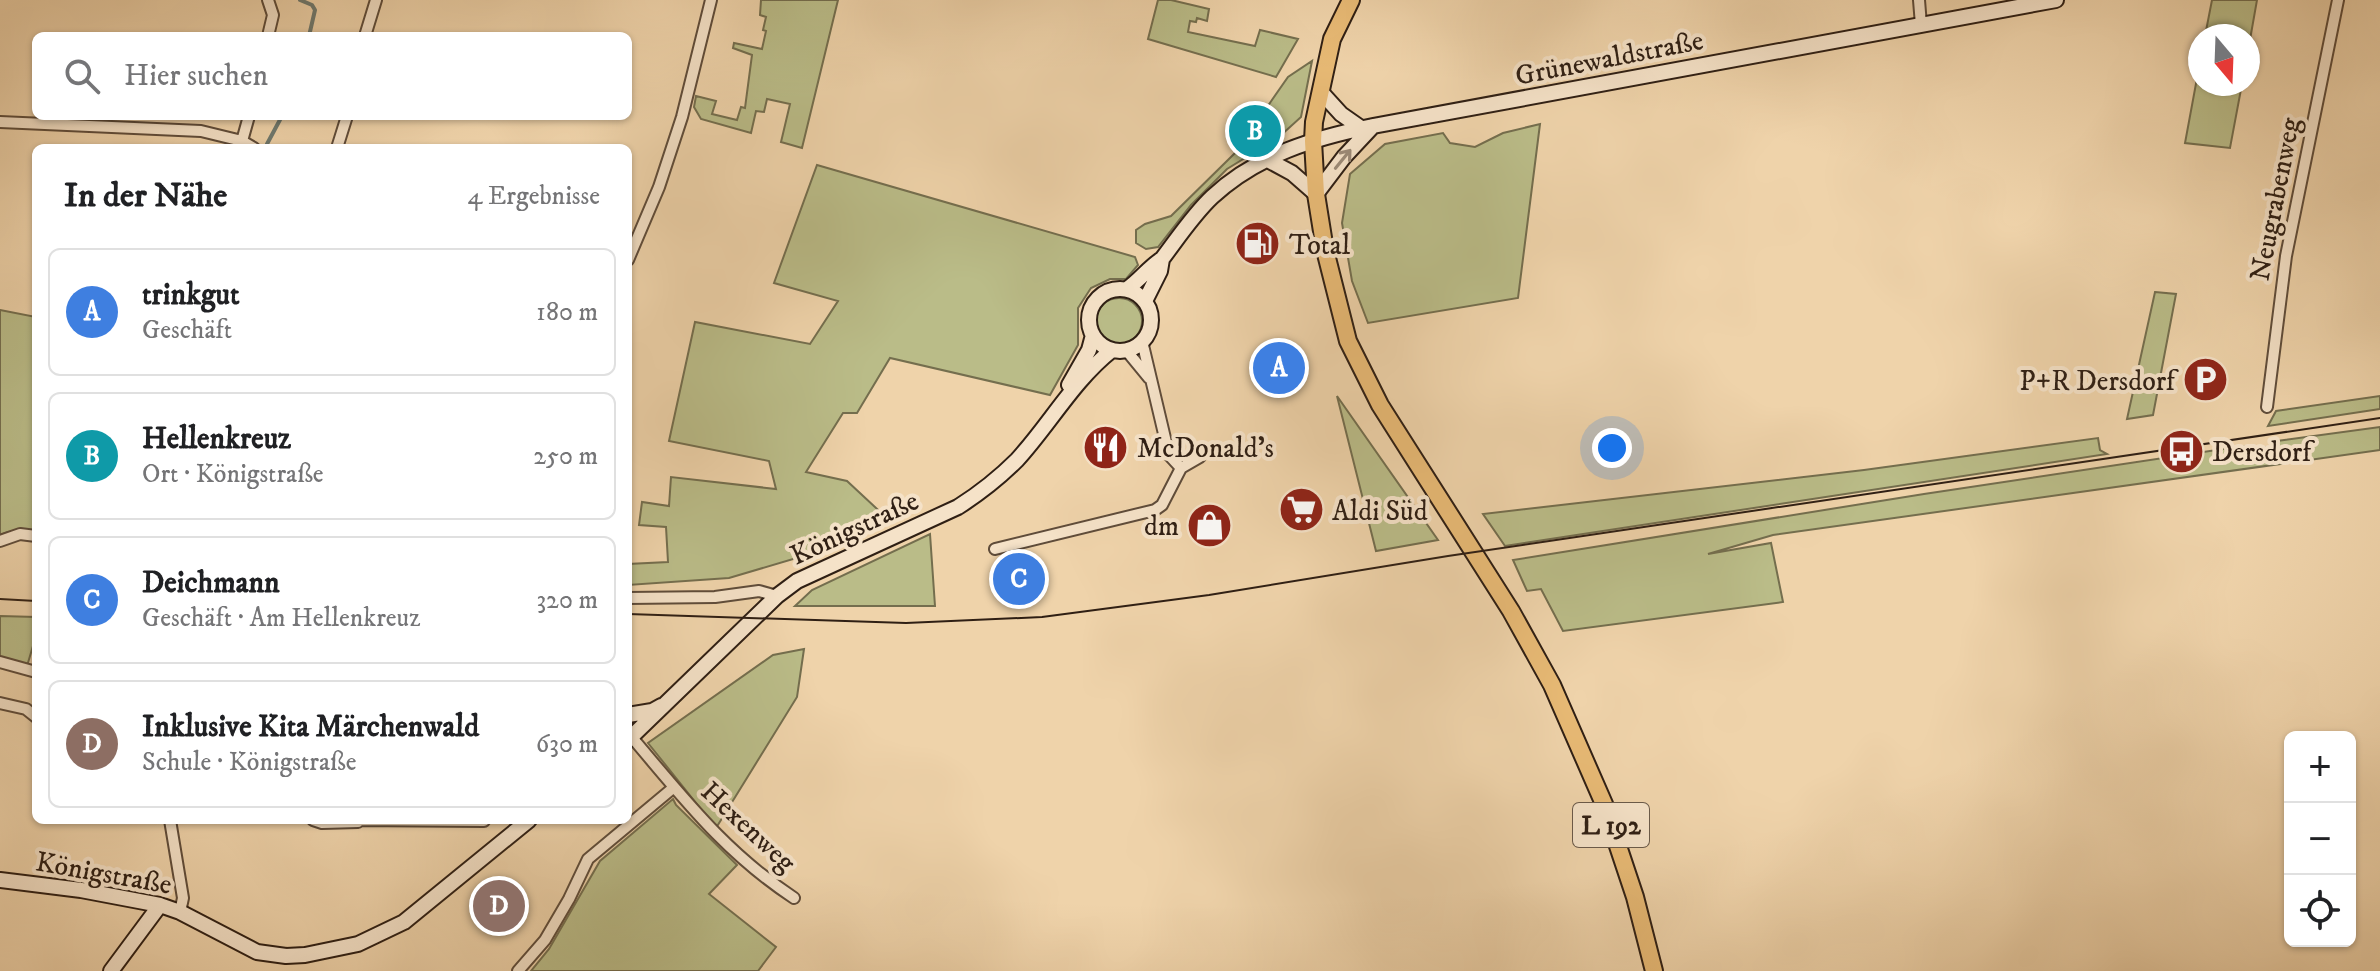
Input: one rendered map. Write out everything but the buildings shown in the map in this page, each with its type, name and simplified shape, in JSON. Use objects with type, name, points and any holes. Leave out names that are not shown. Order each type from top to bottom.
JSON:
[{"type":"main road","points":[[1313,141],[1332,39],[1351,0]]},
{"type":"main road","name":"L 192","points":[[1313,141],[1316,194],[1331,279],[1348,341],[1380,405],[1511,611],[1558,699],[1589,767],[1624,860],[1654,971]]},
{"type":"street","points":[[268,0],[273,15],[269,32]]},
{"type":"street","points":[[366,32],[376,0]]},
{"type":"street","points":[[632,251],[659,187],[682,117],[711,0]]},
{"type":"street","points":[[1919,0],[1921,25]]},
{"type":"street","name":"Grünewaldstraße","points":[[1313,141],[1367,127],[2056,0]]},
{"type":"street","name":"Neugrabenweg","points":[[2267,407],[2286,256],[2338,0]]},
{"type":"street","points":[[1266,159],[1292,173],[1316,194],[1367,127],[1341,114],[1321,92]]},
{"type":"street","points":[[242,141],[248,120]]},
{"type":"street","points":[[338,144],[346,120]]},
{"type":"street","points":[[0,122],[201,131],[247,144]]},
{"type":"street","name":"Königstraße","points":[[1061,401],[1089,350],[1093,335],[1089,315],[1092,305],[1107,291],[1127,289],[1142,279],[1162,259],[1210,198],[1238,175],[1291,146],[1313,141]]},
{"type":"street","name":"Königstraße","points":[[632,733],[777,596],[797,581],[958,507],[981,493],[1018,459],[1061,401],[1095,363],[1142,341],[1151,321],[1145,301],[1160,271],[1162,259]]},
{"type":"street","points":[[1127,289],[1145,301]]},
{"type":"street","points":[[1093,335],[1104,347],[1119,350],[1150,379]]},
{"type":"street","points":[[1142,341],[1169,455],[1181,468]]},
{"type":"street","points":[[995,549],[1155,510],[1162,505],[1181,468],[1200,457]]},
{"type":"street","points":[[0,541],[20,534],[32,536]]},
{"type":"street","points":[[632,598],[715,597],[759,591],[777,596]]},
{"type":"street","points":[[0,662],[32,671]]},
{"type":"street","name":"Königstraße","points":[[632,714],[652,711],[668,702]]},
{"type":"street","points":[[0,703],[26,709],[32,714]]},
{"type":"street","name":"Hexenweg","points":[[632,740],[738,857],[794,898]]},
{"type":"street","name":"Hexenweg","points":[[632,822],[673,788]]},
{"type":"street","points":[[171,824],[183,898],[180,912]]},
{"type":"street","name":"Königstraße","points":[[0,880],[81,890],[160,905],[287,964],[375,938],[392,929],[435,900],[524,824]]},
{"type":"street","name":"Hexenweg","points":[[518,971],[545,940],[588,859],[630,824]]},
{"type":"street","points":[[111,971],[160,905]]},
{"type":"green space","points":[[761,0],[838,0],[802,148],[781,142],[790,104],[767,99],[764,112],[756,111],[751,133],[701,119],[694,107],[696,96],[716,101],[712,114],[737,120],[741,107],[745,108],[752,55],[733,48],[734,43],[762,49],[766,17],[760,15]]},
{"type":"green space","points":[[1158,0],[1209,9],[1207,21],[1197,18],[1196,22],[1190,21],[1188,32],[1255,46],[1260,30],[1298,39],[1276,77],[1148,39]]},
{"type":"green space","points":[[2212,0],[2257,0],[2253,24],[2207,24]]},
{"type":"green space","points":[[1312,61],[1301,117],[1279,137],[1227,169],[1191,205],[1158,247],[1146,249],[1136,243],[1136,230],[1171,216],[1235,153],[1288,77]]},
{"type":"green space","points":[[2194,96],[2240,96],[2230,148],[2185,143]]},
{"type":"green space","points":[[1540,124],[1518,298],[1368,323],[1352,281],[1342,223],[1350,174],[1385,144],[1443,133],[1450,143],[1475,147],[1503,133]]},
{"type":"green space","points":[[817,165],[1135,257],[1138,265],[1126,279],[1110,279],[1091,288],[1078,308],[1078,345],[1050,395],[890,358],[857,413],[843,413],[806,472],[847,481],[890,521],[820,551],[729,578],[632,585],[632,564],[668,562],[666,527],[639,525],[642,502],[669,506],[671,477],[776,489],[769,461],[669,441],[695,322],[810,344],[838,301],[774,283]]},
{"type":"green space","points":[[2155,292],[2176,294],[2153,415],[2127,419]]},
{"type":"green space","points":[[1119,298],[1136,304],[1142,321],[1136,338],[1119,344],[1102,338],[1096,321],[1102,304]]},
{"type":"green space","points":[[0,310],[32,316],[32,531],[0,535]]},
{"type":"green space","points":[[1337,396],[1438,540],[1376,551]]},
{"type":"green space","points":[[2380,396],[2380,409],[2268,426],[2276,411]]},
{"type":"green space","points":[[2380,427],[2380,450],[1773,535],[1708,554],[1771,543],[1783,602],[1563,631],[1541,589],[1527,591],[1513,560],[2243,446],[2251,450],[2274,446],[2277,441]]},
{"type":"green space","points":[[2098,438],[2100,450],[2107,454],[1505,546],[1483,514],[1864,470]]},
{"type":"green space","points":[[930,534],[935,606],[795,606],[812,590]]},
{"type":"green space","points":[[0,616],[32,617],[32,649],[27,666],[0,658]]},
{"type":"green space","points":[[804,649],[797,697],[716,828],[648,743],[773,655]]},
{"type":"green space","points":[[673,799],[737,865],[709,894],[776,947],[758,971],[531,971],[549,949],[600,861]]},
{"type":"waterway","points":[[300,0],[312,5],[315,10],[310,32]]},
{"type":"waterway","points":[[267,144],[280,120]]},
{"type":"tram line","points":[[632,614],[906,623],[1042,617],[1209,595],[1448,556],[2380,418]]},
{"type":"tram line","points":[[0,599],[32,601]]},
{"type":"place","name":"Hellenkreuz","points":[[1255,131]]},
{"type":"place","name":"Total","points":[[1258,244]]},
{"type":"place","name":"trinkgut","points":[[1279,368]]},
{"type":"place","name":"P+R Dersdorf","points":[[2206,380]]},
{"type":"place","name":"McDonald's","points":[[1106,447]]},
{"type":"place","name":"Dersdorf","points":[[2181,451]]},
{"type":"place","name":"Aldi Süd","points":[[1301,510]]},
{"type":"place","name":"dm","points":[[1210,525]]},
{"type":"place","name":"Deichmann","points":[[1019,579]]},
{"type":"place","name":"Inklusive Kita Märchenwald","points":[[499,906]]}]
